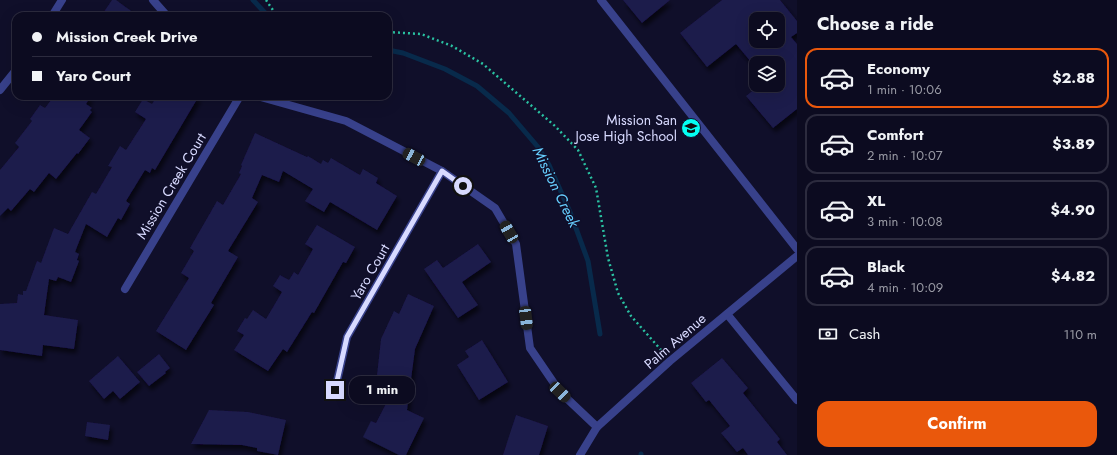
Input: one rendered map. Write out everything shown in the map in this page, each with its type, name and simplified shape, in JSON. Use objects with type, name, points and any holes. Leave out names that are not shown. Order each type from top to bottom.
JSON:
[{"type":"street","points":[[54,12],[62,0]]},
{"type":"street","points":[[153,0],[164,12]]},
{"type":"street","points":[[601,0],[797,249]]},
{"type":"street","points":[[0,90],[12,75]]},
{"type":"street","name":"Mission Creek Court","points":[[125,290],[238,100]]},
{"type":"street","points":[[271,100],[346,121],[442,171],[495,208],[516,244],[530,348],[560,392],[597,427]]},
{"type":"street","name":"Yaro Court","points":[[335,390],[347,337],[442,171]]},
{"type":"street","name":"Palm Avenue","points":[[580,455],[597,427],[670,361],[797,256]]},
{"type":"street","points":[[727,314],[797,400]]},
{"type":"path","points":[[266,0],[274,12]]},
{"type":"path","points":[[392,32],[421,34],[452,46],[484,64],[555,126],[578,150],[596,188],[608,258],[618,293],[631,316],[670,361]]},
{"type":"building","points":[[112,0],[116,0],[132,12],[104,12]]},
{"type":"building","points":[[623,0],[670,0],[642,23]]},
{"type":"building","points":[[722,0],[780,0],[797,21],[797,33],[791,37],[797,44],[797,109],[773,128],[746,96],[751,92],[785,92],[785,56],[749,56],[749,60],[736,44],[707,67],[680,33]]},
{"type":"building","points":[[51,100],[88,100],[86,104],[92,108],[90,110],[92,112],[79,130],[90,138],[56,179],[49,173],[34,192],[30,189],[11,211],[8,208],[0,216],[0,170],[19,147],[15,143],[32,121],[30,119],[40,105],[45,108]]},
{"type":"building","points":[[142,100],[152,104],[154,100],[197,100],[155,170],[152,168],[150,173],[145,170],[126,201],[130,204],[121,220],[118,218],[107,237],[86,224],[75,252],[79,254],[77,260],[79,261],[71,282],[58,277],[56,281],[49,279],[44,315],[78,320],[74,349],[43,345],[42,356],[0,350],[0,304],[17,303],[18,294],[23,295],[23,291],[26,291],[37,261],[41,263],[54,228],[68,234],[92,192],[96,194],[112,167],[108,166],[120,146],[126,150],[146,119],[135,112]]},
{"type":"building","points":[[255,133],[307,157],[308,156],[321,164],[323,160],[328,163],[331,158],[360,175],[363,169],[378,178],[376,183],[397,196],[377,230],[330,202],[324,212],[305,201],[313,189],[283,171],[279,182],[262,175],[252,198],[258,202],[228,251],[238,257],[211,303],[214,305],[186,350],[156,331],[189,278],[181,273],[194,251],[190,248],[217,201],[223,205],[241,174],[239,173],[242,166],[241,165]]},
{"type":"building","points":[[317,225],[355,247],[346,263],[343,262],[314,313],[312,312],[287,352],[283,349],[268,371],[234,350],[244,335],[237,331],[245,318],[247,319],[253,310],[266,319],[282,292],[273,286],[280,275],[289,280],[294,272],[298,275],[313,249],[305,244]]},
{"type":"building","points":[[478,244],[491,262],[462,282],[478,305],[458,318],[424,269],[437,260],[443,268]]},
{"type":"building","points":[[408,294],[434,306],[415,349],[407,410],[424,418],[406,455],[399,455],[363,437],[371,421],[376,423],[393,390],[382,388],[384,375],[377,375],[381,339],[394,311],[399,314]]},
{"type":"building","points":[[482,340],[508,382],[479,400],[457,365],[469,357],[465,351]]},
{"type":"building","points":[[159,354],[170,368],[149,386],[137,372]]},
{"type":"building","points":[[118,356],[140,382],[120,399],[113,391],[104,399],[89,381]]},
{"type":"building","points":[[722,358],[748,388],[743,393],[780,439],[777,442],[787,455],[748,455],[743,448],[737,452],[721,433],[730,426],[709,400],[706,402],[691,383]]},
{"type":"building","points":[[209,410],[248,412],[286,420],[278,455],[257,451],[257,448],[242,445],[191,444]]},
{"type":"building","points":[[516,415],[548,426],[539,455],[503,455]]},
{"type":"building","points":[[87,422],[110,425],[108,440],[85,436]]},
{"type":"waterway","name":"Mission Creek","points":[[253,0],[264,12]]},
{"type":"waterway","name":"Mission Creek","points":[[392,51],[403,53],[445,69],[477,86],[509,113],[538,147],[549,165],[570,212],[588,261],[600,334]]},
{"type":"place","name":"Mission San Jose High School","points":[[691,128]]},
{"type":"route","points":[[335,390],[347,337],[442,171],[463,186]]}]
